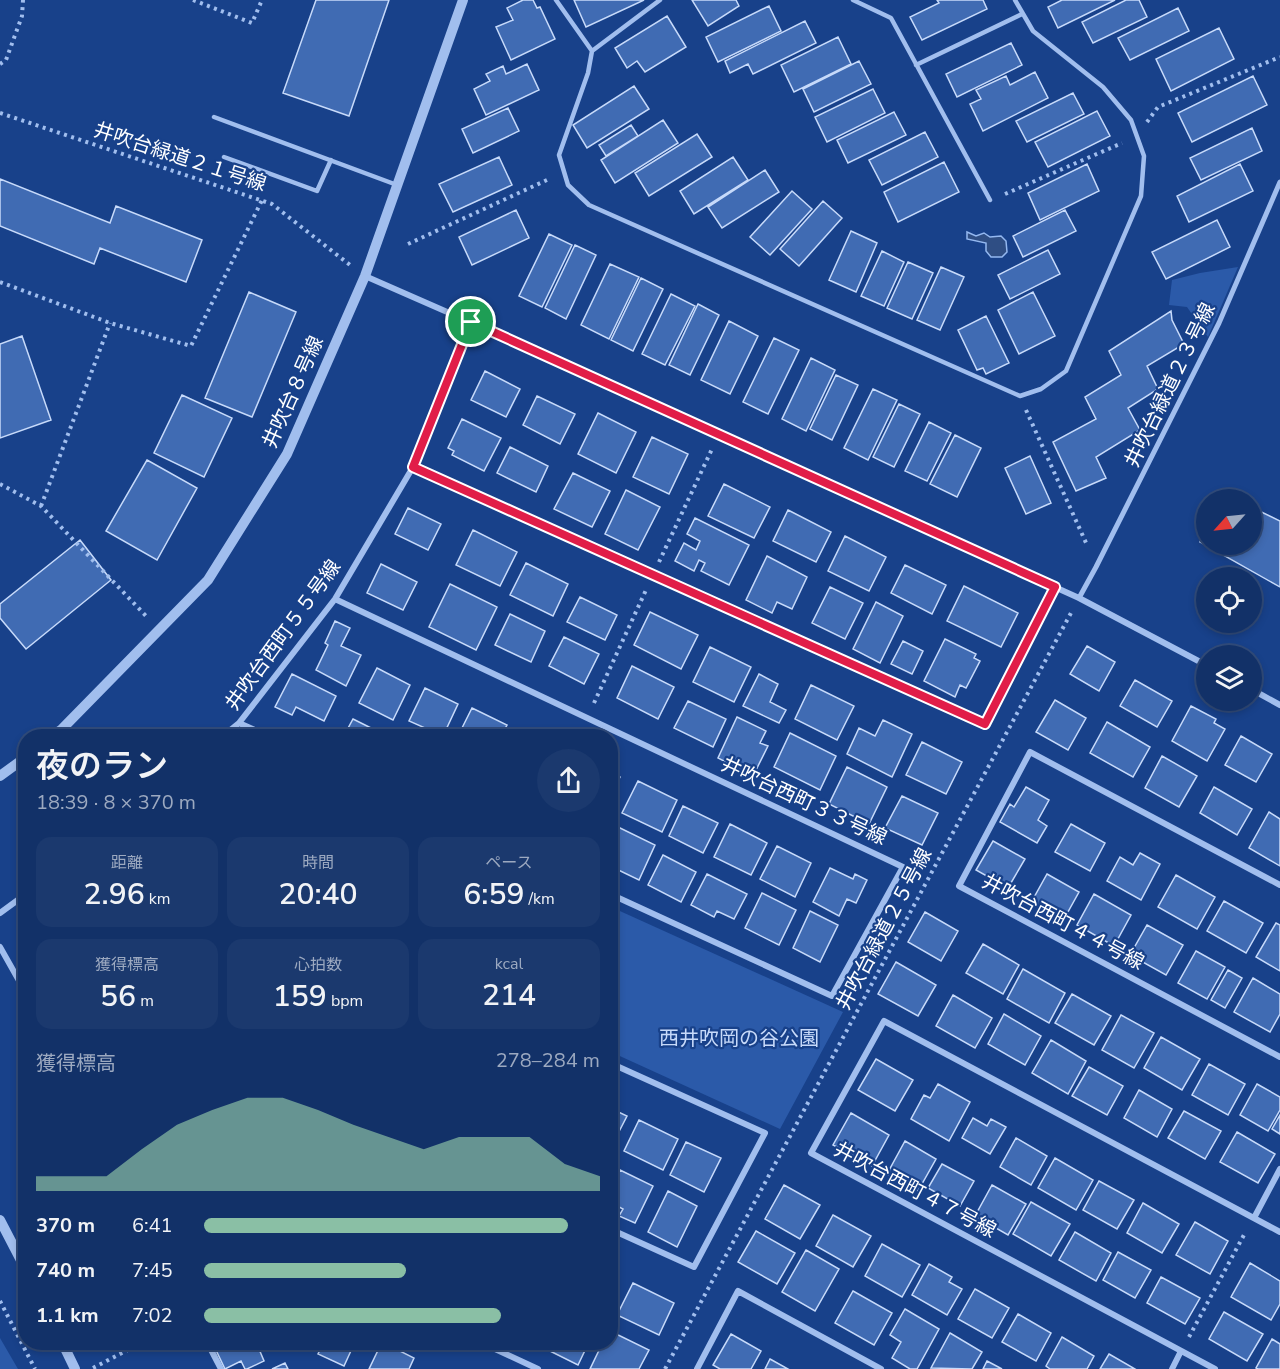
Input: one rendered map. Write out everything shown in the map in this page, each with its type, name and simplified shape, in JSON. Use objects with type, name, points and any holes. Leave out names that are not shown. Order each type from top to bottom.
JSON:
[{"type":"street","name":"井吹台８号線","points":[[65,729],[208,580],[287,454],[365,276],[463,0]]},
{"type":"street","name":"井吹台緑道２３号線","points":[[1079,598],[1219,323],[1280,182]]},
{"type":"street","points":[[365,276],[1079,598],[1196,661]]},
{"type":"street","name":"井吹台西町５５号線","points":[[232,729],[239,723],[335,599],[413,467],[471,322]]},
{"type":"street","points":[[413,467],[985,724],[1055,587]]},
{"type":"street","name":"井吹台西町３３号線","points":[[335,599],[610,729]]},
{"type":"street","points":[[1262,695],[1280,705]]},
{"type":"street","points":[[239,723],[252,729]]},
{"type":"street","name":"井吹台西町３３号線","points":[[618,733],[903,867],[832,996],[618,898]]},
{"type":"street","name":"井吹台西町４４号線","points":[[1280,885],[1030,752],[959,886],[1280,1057]]},
{"type":"street","points":[[0,776],[18,763]]},
{"type":"street","points":[[0,913],[18,900]]},
{"type":"street","points":[[0,947],[18,979]]},
{"type":"street","name":"井吹台西町４７号線","points":[[1215,1369],[811,1153],[884,1021],[1280,1232]]},
{"type":"street","points":[[618,1067],[765,1133],[694,1267],[618,1233]]},
{"type":"street","points":[[1254,1218],[1280,1169]]},
{"type":"street","points":[[0,1220],[18,1255]]},
{"type":"street","points":[[697,1369],[738,1292],[881,1369]]},
{"type":"street","points":[[66,1350],[75,1369]]},
{"type":"street","points":[[211,1350],[221,1369]]},
{"type":"street","points":[[497,1350],[538,1369]]},
{"type":"street","points":[[1172,1369],[1181,1351]]},
{"type":"lane","points":[[556,0],[592,51]]},
{"type":"lane","points":[[660,0],[592,51],[588,73],[559,155],[568,185],[589,206],[1020,396],[1041,389],[1066,371],[1141,196],[1144,156],[1131,120],[1103,87],[1033,32],[1015,0]]},
{"type":"lane","points":[[853,0],[891,18],[990,200]]},
{"type":"lane","points":[[916,65],[1022,14]]},
{"type":"lane","points":[[214,117],[397,185]]},
{"type":"lane","points":[[224,157],[317,191],[331,160]]},
{"type":"path","points":[[0,64],[6,60],[22,16],[23,0]]},
{"type":"path","points":[[193,0],[252,23],[262,0]]},
{"type":"path","name":"井吹台緑道２１号線","points":[[0,113],[272,204],[365,276]]},
{"type":"path","points":[[408,244],[564,172]]},
{"type":"path","points":[[0,282],[110,323],[191,346],[262,200]]},
{"type":"path","points":[[42,506],[110,323]]},
{"type":"path","points":[[1020,396],[1096,567]]},
{"type":"path","points":[[587,718],[718,434]]},
{"type":"path","points":[[0,484],[42,506],[159,630]]},
{"type":"path","name":"井吹台緑道２５号線","points":[[665,1369],[1079,598]]},
{"type":"path","points":[[1181,1351],[1254,1218]]},
{"type":"path","points":[[0,1301],[18,1336]]},
{"type":"path","points":[[25,1350],[35,1369]]},
{"type":"path","points":[[92,1369],[128,1350]]},
{"type":"green space","points":[[1238,267],[1208,337],[1187,307],[1169,305],[1172,280]]},
{"type":"green space","name":"西井吹岡の谷公園","points":[[618,910],[843,1012],[780,1129],[618,1055]]},
{"type":"green space","points":[[0,1338],[18,1369],[0,1369]]},
{"type":"shaded area","points":[[967,232],[976,236],[984,233],[990,237],[1001,236],[1006,241],[1007,252],[1002,257],[991,257],[986,251],[986,243],[967,239]]},
{"type":"building","points":[[316,0],[389,0],[349,116],[283,93]]},
{"type":"building","points":[[523,0],[533,0],[537,8],[540,7],[555,39],[511,60],[496,27],[513,20],[507,8]]},
{"type":"building","points":[[574,0],[644,0],[586,27]]},
{"type":"building","points":[[692,0],[736,0],[739,6],[708,26]]},
{"type":"building","points":[[937,0],[983,0],[987,9],[922,40],[910,17],[939,3]]},
{"type":"building","points":[[1062,0],[1115,0],[1058,28],[1048,7]]},
{"type":"building","points":[[1126,0],[1139,0],[1147,17],[1093,43],[1082,22]]},
{"type":"building","points":[[769,6],[781,31],[718,62],[706,37]]},
{"type":"building","points":[[1178,8],[1189,31],[1130,60],[1118,38]]},
{"type":"building","points":[[667,16],[686,47],[645,72],[637,61],[627,68],[615,48]]},
{"type":"building","points":[[805,21],[816,43],[753,74],[748,64],[730,73],[725,61]]},
{"type":"building","points":[[1219,28],[1234,59],[1171,91],[1156,59]]},
{"type":"building","points":[[838,37],[851,64],[794,92],[781,65]]},
{"type":"building","points":[[1011,43],[1022,65],[957,97],[946,74]]},
{"type":"building","points":[[859,61],[871,84],[814,112],[803,89]]},
{"type":"building","points":[[527,64],[539,90],[486,115],[474,89],[490,81],[486,74],[503,66],[506,74]]},
{"type":"building","points":[[1035,72],[1048,98],[983,131],[970,104],[981,99],[976,90],[1006,76],[1010,85]]},
{"type":"building","points":[[1253,76],[1267,105],[1192,142],[1178,113]]},
{"type":"building","points":[[634,86],[649,109],[587,148],[573,125]]},
{"type":"building","points":[[873,89],[885,113],[827,142],[815,117]]},
{"type":"building","points":[[1073,93],[1084,114],[1027,142],[1016,121]]},
{"type":"building","points":[[508,108],[519,131],[473,153],[462,129]]},
{"type":"building","points":[[1097,111],[1110,136],[1048,167],[1035,142]]},
{"type":"building","points":[[894,112],[906,135],[848,163],[837,140]]},
{"type":"building","points":[[663,120],[678,143],[615,183],[601,160]]},
{"type":"building","points":[[631,125],[638,136],[606,156],[599,145]]},
{"type":"building","points":[[1252,128],[1262,151],[1201,180],[1190,158]]},
{"type":"building","points":[[925,132],[938,157],[882,185],[869,160]]},
{"type":"building","points":[[697,134],[712,157],[649,196],[635,173]]},
{"type":"building","points":[[499,157],[512,185],[453,212],[439,184]]},
{"type":"building","points":[[733,157],[748,180],[694,214],[680,191]]},
{"type":"building","points":[[944,162],[959,192],[898,222],[884,192]]},
{"type":"building","points":[[1087,164],[1099,191],[1040,220],[1028,193]]},
{"type":"building","points":[[1240,164],[1253,191],[1189,222],[1177,196]]},
{"type":"building","points":[[765,170],[779,192],[722,228],[708,207]]},
{"type":"building","points":[[0,179],[110,223],[116,206],[202,240],[186,282],[100,248],[94,264],[0,226]]},
{"type":"building","points":[[792,191],[812,209],[770,255],[750,237]]},
{"type":"building","points":[[823,201],[842,218],[799,266],[780,249]]},
{"type":"building","points":[[516,210],[529,238],[472,265],[459,237]]},
{"type":"building","points":[[1065,210],[1076,231],[1023,257],[1013,236]]},
{"type":"building","points":[[1217,220],[1230,247],[1166,279],[1152,252]]},
{"type":"building","points":[[851,231],[877,243],[856,292],[829,280]]},
{"type":"building","points":[[549,234],[572,245],[542,307],[519,296]]},
{"type":"building","points":[[575,245],[596,255],[566,319],[545,308]]},
{"type":"building","points":[[1048,250],[1060,274],[1010,299],[998,275]]},
{"type":"building","points":[[882,251],[904,262],[884,306],[861,296]]},
{"type":"building","points":[[908,262],[933,273],[912,319],[887,308]]},
{"type":"building","points":[[610,264],[639,277],[609,339],[581,325]]},
{"type":"building","points":[[941,267],[964,277],[940,330],[917,320]]},
{"type":"building","points":[[641,278],[663,289],[633,351],[611,340]]},
{"type":"building","points":[[249,292],[296,312],[252,417],[205,398]]},
{"type":"building","points":[[1033,292],[1055,336],[1019,354],[998,310]]},
{"type":"building","points":[[671,294],[695,306],[665,365],[642,354]]},
{"type":"building","points":[[698,304],[719,315],[690,375],[669,365]]},
{"type":"building","points":[[1171,311],[1172,320],[1184,344],[1147,366],[1158,389],[1128,408],[1140,430],[1096,457],[1106,478],[1076,491],[1053,442],[1096,419],[1085,397],[1121,375],[1109,351]]},
{"type":"building","points":[[986,316],[1009,363],[986,374],[983,368],[977,370],[958,330]]},
{"type":"building","points":[[729,321],[758,336],[730,394],[701,380]]},
{"type":"building","points":[[22,336],[51,420],[0,438],[0,344]]},
{"type":"building","points":[[774,338],[799,350],[768,414],[743,402]]},
{"type":"building","points":[[811,358],[835,370],[806,431],[782,419]]},
{"type":"building","points":[[485,371],[520,389],[506,417],[471,400]]},
{"type":"building","points":[[836,375],[858,385],[832,440],[810,429]]},
{"type":"building","points":[[873,389],[897,400],[868,460],[844,448]]},
{"type":"building","points":[[182,395],[232,418],[204,477],[154,453]]},
{"type":"building","points":[[537,396],[575,414],[560,444],[523,425]]},
{"type":"building","points":[[899,404],[920,414],[894,467],[873,457]]},
{"type":"building","points":[[598,413],[636,432],[616,473],[578,454]]},
{"type":"building","points":[[462,419],[501,438],[484,471],[452,455],[454,451],[448,448]]},
{"type":"building","points":[[929,422],[951,433],[927,481],[905,471]]},
{"type":"building","points":[[955,435],[981,448],[957,497],[930,484]]},
{"type":"building","points":[[652,437],[688,454],[669,494],[633,477]]},
{"type":"building","points":[[510,447],[548,466],[536,492],[497,473]]},
{"type":"building","points":[[1030,456],[1051,503],[1026,514],[1005,468]]},
{"type":"building","points":[[147,460],[197,488],[157,560],[106,531]]},
{"type":"building","points":[[573,473],[610,491],[592,527],[554,509]]},
{"type":"building","points":[[724,484],[770,507],[754,538],[708,516]]},
{"type":"building","points":[[626,490],[660,507],[638,550],[605,534]]},
{"type":"building","points":[[408,508],[441,524],[428,550],[395,534]]},
{"type":"building","points":[[788,510],[831,532],[816,562],[773,541]]},
{"type":"building","points":[[1262,512],[1280,521],[1280,587],[1262,577],[1262,567],[1244,567],[1223,555],[1262,555]]},
{"type":"building","points":[[695,518],[749,545],[729,585],[701,571],[705,563],[699,560],[694,571],[675,561],[684,543],[696,550],[700,541],[687,534]]},
{"type":"building","points":[[473,530],[517,552],[500,586],[456,565]]},
{"type":"building","points":[[845,536],[886,557],[869,591],[828,571]]},
{"type":"building","points":[[80,540],[111,580],[26,649],[0,618],[0,604]]},
{"type":"building","points":[[767,556],[807,577],[792,609],[777,602],[772,613],[746,600]]},
{"type":"building","points":[[526,563],[568,584],[553,616],[510,595]]},
{"type":"building","points":[[381,564],[417,582],[403,610],[367,593]]},
{"type":"building","points":[[905,565],[946,585],[932,614],[891,593]]},
{"type":"building","points":[[450,584],[497,607],[476,650],[429,627]]},
{"type":"building","points":[[964,586],[1018,613],[1001,647],[947,621]]},
{"type":"building","points":[[830,587],[863,603],[845,639],[812,623]]},
{"type":"building","points":[[580,597],[617,615],[605,640],[567,622]]},
{"type":"building","points":[[876,602],[903,616],[880,663],[853,649]]},
{"type":"building","points":[[650,612],[698,635],[681,669],[634,645]]},
{"type":"building","points":[[510,614],[545,631],[531,662],[495,645]]},
{"type":"building","points":[[335,621],[350,628],[341,646],[361,655],[346,686],[316,670],[328,645],[325,643]]},
{"type":"building","points":[[564,637],[599,654],[584,684],[549,666]]},
{"type":"building","points":[[945,639],[976,654],[974,658],[980,661],[966,688],[960,685],[955,697],[924,681]]},
{"type":"building","points":[[903,641],[923,651],[912,674],[891,664]]},
{"type":"building","points":[[1087,646],[1115,662],[1099,691],[1070,674]]},
{"type":"building","points":[[710,647],[751,667],[734,702],[693,682]]},
{"type":"building","points":[[632,666],[674,687],[658,719],[617,698]]},
{"type":"building","points":[[377,668],[410,685],[393,720],[359,703]]},
{"type":"building","points":[[292,674],[336,696],[324,721],[296,707],[292,715],[275,707]]},
{"type":"building","points":[[759,674],[778,684],[770,702],[786,710],[779,723],[743,706]]},
{"type":"building","points":[[1135,680],[1172,701],[1157,727],[1120,706]]},
{"type":"building","points":[[811,685],[854,706],[837,740],[795,719]]},
{"type":"building","points":[[425,688],[458,704],[446,729],[427,729],[409,721]]},
{"type":"building","points":[[1055,700],[1086,718],[1068,750],[1036,732]]},
{"type":"building","points":[[688,701],[726,719],[713,747],[674,728]]},
{"type":"building","points":[[1191,706],[1196,711],[1216,719],[1214,723],[1225,729],[1207,761],[1172,741]]},
{"type":"building","points":[[472,708],[507,725],[505,729],[462,729]]},
{"type":"building","points":[[737,717],[766,731],[760,743],[768,746],[753,776],[718,758]]},
{"type":"building","points":[[353,719],[373,729],[348,729]]},
{"type":"building","points":[[883,720],[912,734],[892,777],[847,754],[859,728],[875,736]]},
{"type":"building","points":[[1107,722],[1150,747],[1133,777],[1090,753]]},
{"type":"building","points":[[790,733],[836,756],[820,790],[774,767]]},
{"type":"building","points":[[1241,736],[1272,754],[1256,782],[1225,765]]},
{"type":"building","points":[[922,742],[962,762],[946,794],[906,775]]},
{"type":"building","points":[[1162,756],[1197,776],[1179,807],[1145,788]]},
{"type":"building","points":[[847,767],[887,787],[869,824],[829,804]]},
{"type":"building","points":[[638,781],[677,800],[662,832],[622,813]]},
{"type":"building","points":[[1026,787],[1049,800],[1038,820],[1047,826],[1037,843],[1000,822],[1010,804],[1014,807]]},
{"type":"building","points":[[1214,787],[1252,809],[1237,835],[1200,813]]},
{"type":"building","points":[[902,796],[938,813],[922,845],[885,828]]},
{"type":"building","points":[[683,806],[718,823],[703,853],[669,836]]},
{"type":"building","points":[[1269,812],[1280,819],[1280,866],[1249,848]]},
{"type":"building","points":[[730,824],[767,843],[751,875],[714,857]]},
{"type":"building","points":[[1071,824],[1105,843],[1090,871],[1055,852]]},
{"type":"building","points":[[618,827],[655,845],[639,880],[618,870]]},
{"type":"building","points":[[993,841],[1025,859],[1008,888],[976,870]]},
{"type":"building","points":[[777,846],[811,863],[795,897],[760,879]]},
{"type":"building","points":[[1140,853],[1160,864],[1141,900],[1107,881],[1120,857],[1133,865]]},
{"type":"building","points":[[663,855],[696,872],[681,902],[648,885]]},
{"type":"building","points":[[830,868],[853,879],[855,874],[867,880],[856,903],[847,899],[839,916],[813,902]]},
{"type":"building","points":[[707,874],[747,894],[734,919],[717,911],[714,917],[691,905]]},
{"type":"building","points":[[1047,874],[1079,892],[1064,919],[1032,901]]},
{"type":"building","points":[[1176,875],[1215,897],[1197,929],[1158,907]]},
{"type":"building","points":[[762,893],[796,910],[779,945],[745,928]]},
{"type":"building","points":[[1094,894],[1131,915],[1114,946],[1077,925]]},
{"type":"building","points":[[1224,901],[1263,923],[1246,953],[1207,931]]},
{"type":"building","points":[[810,911],[838,925],[820,962],[793,948]]},
{"type":"building","points":[[925,912],[958,931],[941,961],[908,942]]},
{"type":"building","points":[[1276,923],[1280,925],[1280,971],[1256,957]]},
{"type":"building","points":[[1147,925],[1183,945],[1166,975],[1130,955]]},
{"type":"building","points":[[983,944],[1019,965],[1003,994],[966,973]]},
{"type":"building","points":[[1196,951],[1225,967],[1207,999],[1178,983]]},
{"type":"building","points":[[896,962],[936,985],[918,1016],[878,994]]},
{"type":"building","points":[[1023,969],[1065,993],[1049,1023],[1007,999]]},
{"type":"building","points":[[1228,970],[1242,978],[1225,1008],[1211,1000]]},
{"type":"building","points":[[1253,978],[1280,994],[1280,1014],[1270,1032],[1234,1012]]},
{"type":"building","points":[[1072,994],[1111,1016],[1094,1045],[1055,1023]]},
{"type":"building","points":[[953,995],[992,1018],[975,1048],[936,1026]]},
{"type":"building","points":[[1004,1014],[1041,1036],[1025,1065],[988,1044]]},
{"type":"building","points":[[1121,1015],[1154,1033],[1134,1068],[1102,1050]]},
{"type":"building","points":[[1161,1037],[1200,1059],[1182,1090],[1144,1068]]},
{"type":"building","points":[[1051,1040],[1086,1061],[1068,1094],[1032,1073]]},
{"type":"building","points":[[876,1059],[913,1080],[895,1111],[858,1090]]},
{"type":"building","points":[[1209,1064],[1245,1084],[1228,1115],[1192,1095]]},
{"type":"building","points":[[1089,1067],[1123,1086],[1107,1115],[1072,1096]]},
{"type":"building","points":[[938,1084],[970,1102],[949,1141],[911,1119],[924,1095],[930,1098]]},
{"type":"building","points":[[1257,1084],[1280,1097],[1280,1110],[1268,1131],[1240,1115]]},
{"type":"building","points":[[1139,1090],[1172,1109],[1157,1137],[1124,1118]]},
{"type":"building","points":[[1184,1111],[1221,1131],[1205,1159],[1168,1138]]},
{"type":"building","points":[[618,1112],[627,1116],[618,1133]]},
{"type":"building","points":[[851,1113],[889,1135],[872,1166],[833,1145]]},
{"type":"building","points":[[1280,1115],[1280,1134],[1272,1129]]},
{"type":"building","points":[[973,1118],[987,1126],[991,1119],[1006,1127],[990,1154],[962,1138]]},
{"type":"building","points":[[639,1120],[678,1139],[663,1170],[624,1151]]},
{"type":"building","points":[[1237,1132],[1275,1154],[1258,1183],[1220,1162]]},
{"type":"building","points":[[1016,1138],[1047,1156],[1031,1185],[1000,1167]]},
{"type":"building","points":[[905,1141],[936,1159],[918,1191],[887,1174]]},
{"type":"building","points":[[686,1142],[721,1158],[704,1192],[670,1175]]},
{"type":"building","points":[[1055,1158],[1093,1180],[1076,1210],[1038,1188]]},
{"type":"building","points":[[942,1164],[974,1181],[960,1206],[928,1188]]},
{"type":"building","points":[[620,1170],[653,1186],[635,1223],[619,1216],[623,1209],[618,1206]]},
{"type":"building","points":[[1099,1181],[1134,1200],[1117,1229],[1083,1210]]},
{"type":"building","points":[[784,1185],[820,1205],[800,1239],[765,1219]]},
{"type":"building","points":[[992,1185],[1026,1204],[1008,1235],[975,1216]]},
{"type":"building","points":[[668,1191],[697,1206],[677,1247],[648,1232]]},
{"type":"building","points":[[1031,1202],[1070,1224],[1051,1256],[1013,1234]]},
{"type":"building","points":[[1143,1203],[1179,1224],[1162,1253],[1127,1233]]},
{"type":"building","points":[[833,1215],[871,1236],[853,1267],[816,1246]]},
{"type":"building","points":[[1195,1222],[1228,1241],[1210,1274],[1176,1255]]},
{"type":"building","points":[[756,1231],[795,1253],[777,1284],[738,1262]]},
{"type":"building","points":[[1075,1232],[1111,1253],[1096,1281],[1059,1260]]},
{"type":"building","points":[[882,1244],[920,1265],[902,1297],[865,1276]]},
{"type":"building","points":[[806,1250],[839,1269],[815,1311],[782,1292]]},
{"type":"building","points":[[1118,1252],[1151,1270],[1135,1298],[1103,1280]]},
{"type":"building","points":[[1250,1263],[1280,1281],[1280,1304],[1271,1320],[1231,1297]]},
{"type":"building","points":[[929,1264],[952,1277],[949,1282],[962,1289],[947,1315],[912,1295]]},
{"type":"building","points":[[1161,1277],[1200,1298],[1185,1324],[1147,1303]]},
{"type":"building","points":[[633,1283],[674,1303],[659,1335],[618,1315]]},
{"type":"building","points":[[975,1289],[1009,1308],[992,1338],[958,1319]]},
{"type":"building","points":[[853,1291],[892,1313],[874,1345],[835,1323]]},
{"type":"building","points":[[905,1309],[939,1329],[917,1369],[910,1369],[892,1358],[901,1342],[890,1335]]},
{"type":"building","points":[[1224,1312],[1263,1334],[1247,1361],[1209,1339]]},
{"type":"building","points":[[1018,1314],[1051,1333],[1036,1361],[1002,1342]]},
{"type":"building","points":[[950,1333],[982,1352],[972,1369],[931,1368]]},
{"type":"building","points":[[731,1334],[761,1351],[751,1369],[720,1369],[713,1365]]},
{"type":"building","points":[[618,1335],[649,1350],[639,1369],[590,1369],[599,1350],[618,1350]]},
{"type":"building","points":[[1062,1337],[1094,1356],[1087,1369],[1050,1369],[1046,1366]]},
{"type":"building","points":[[1272,1339],[1280,1344],[1280,1369],[1256,1368]]},
{"type":"building","points":[[216,1350],[259,1350],[264,1361],[245,1369],[241,1361],[225,1369]]},
{"type":"building","points":[[320,1350],[351,1350],[344,1366],[318,1354]]},
{"type":"building","points":[[378,1350],[398,1350],[414,1358],[409,1369],[369,1369]]},
{"type":"building","points":[[548,1350],[585,1350],[578,1365]]},
{"type":"building","points":[[1109,1354],[1135,1369],[1100,1369]]},
{"type":"building","points":[[770,1359],[788,1369],[765,1369]]},
{"type":"building","points":[[987,1361],[1002,1369],[983,1369]]},
{"type":"building","points":[[285,1363],[288,1369],[272,1369]]},
{"type":"route","points":[[471,322],[1055,587],[985,724],[413,467],[471,322]]}]
